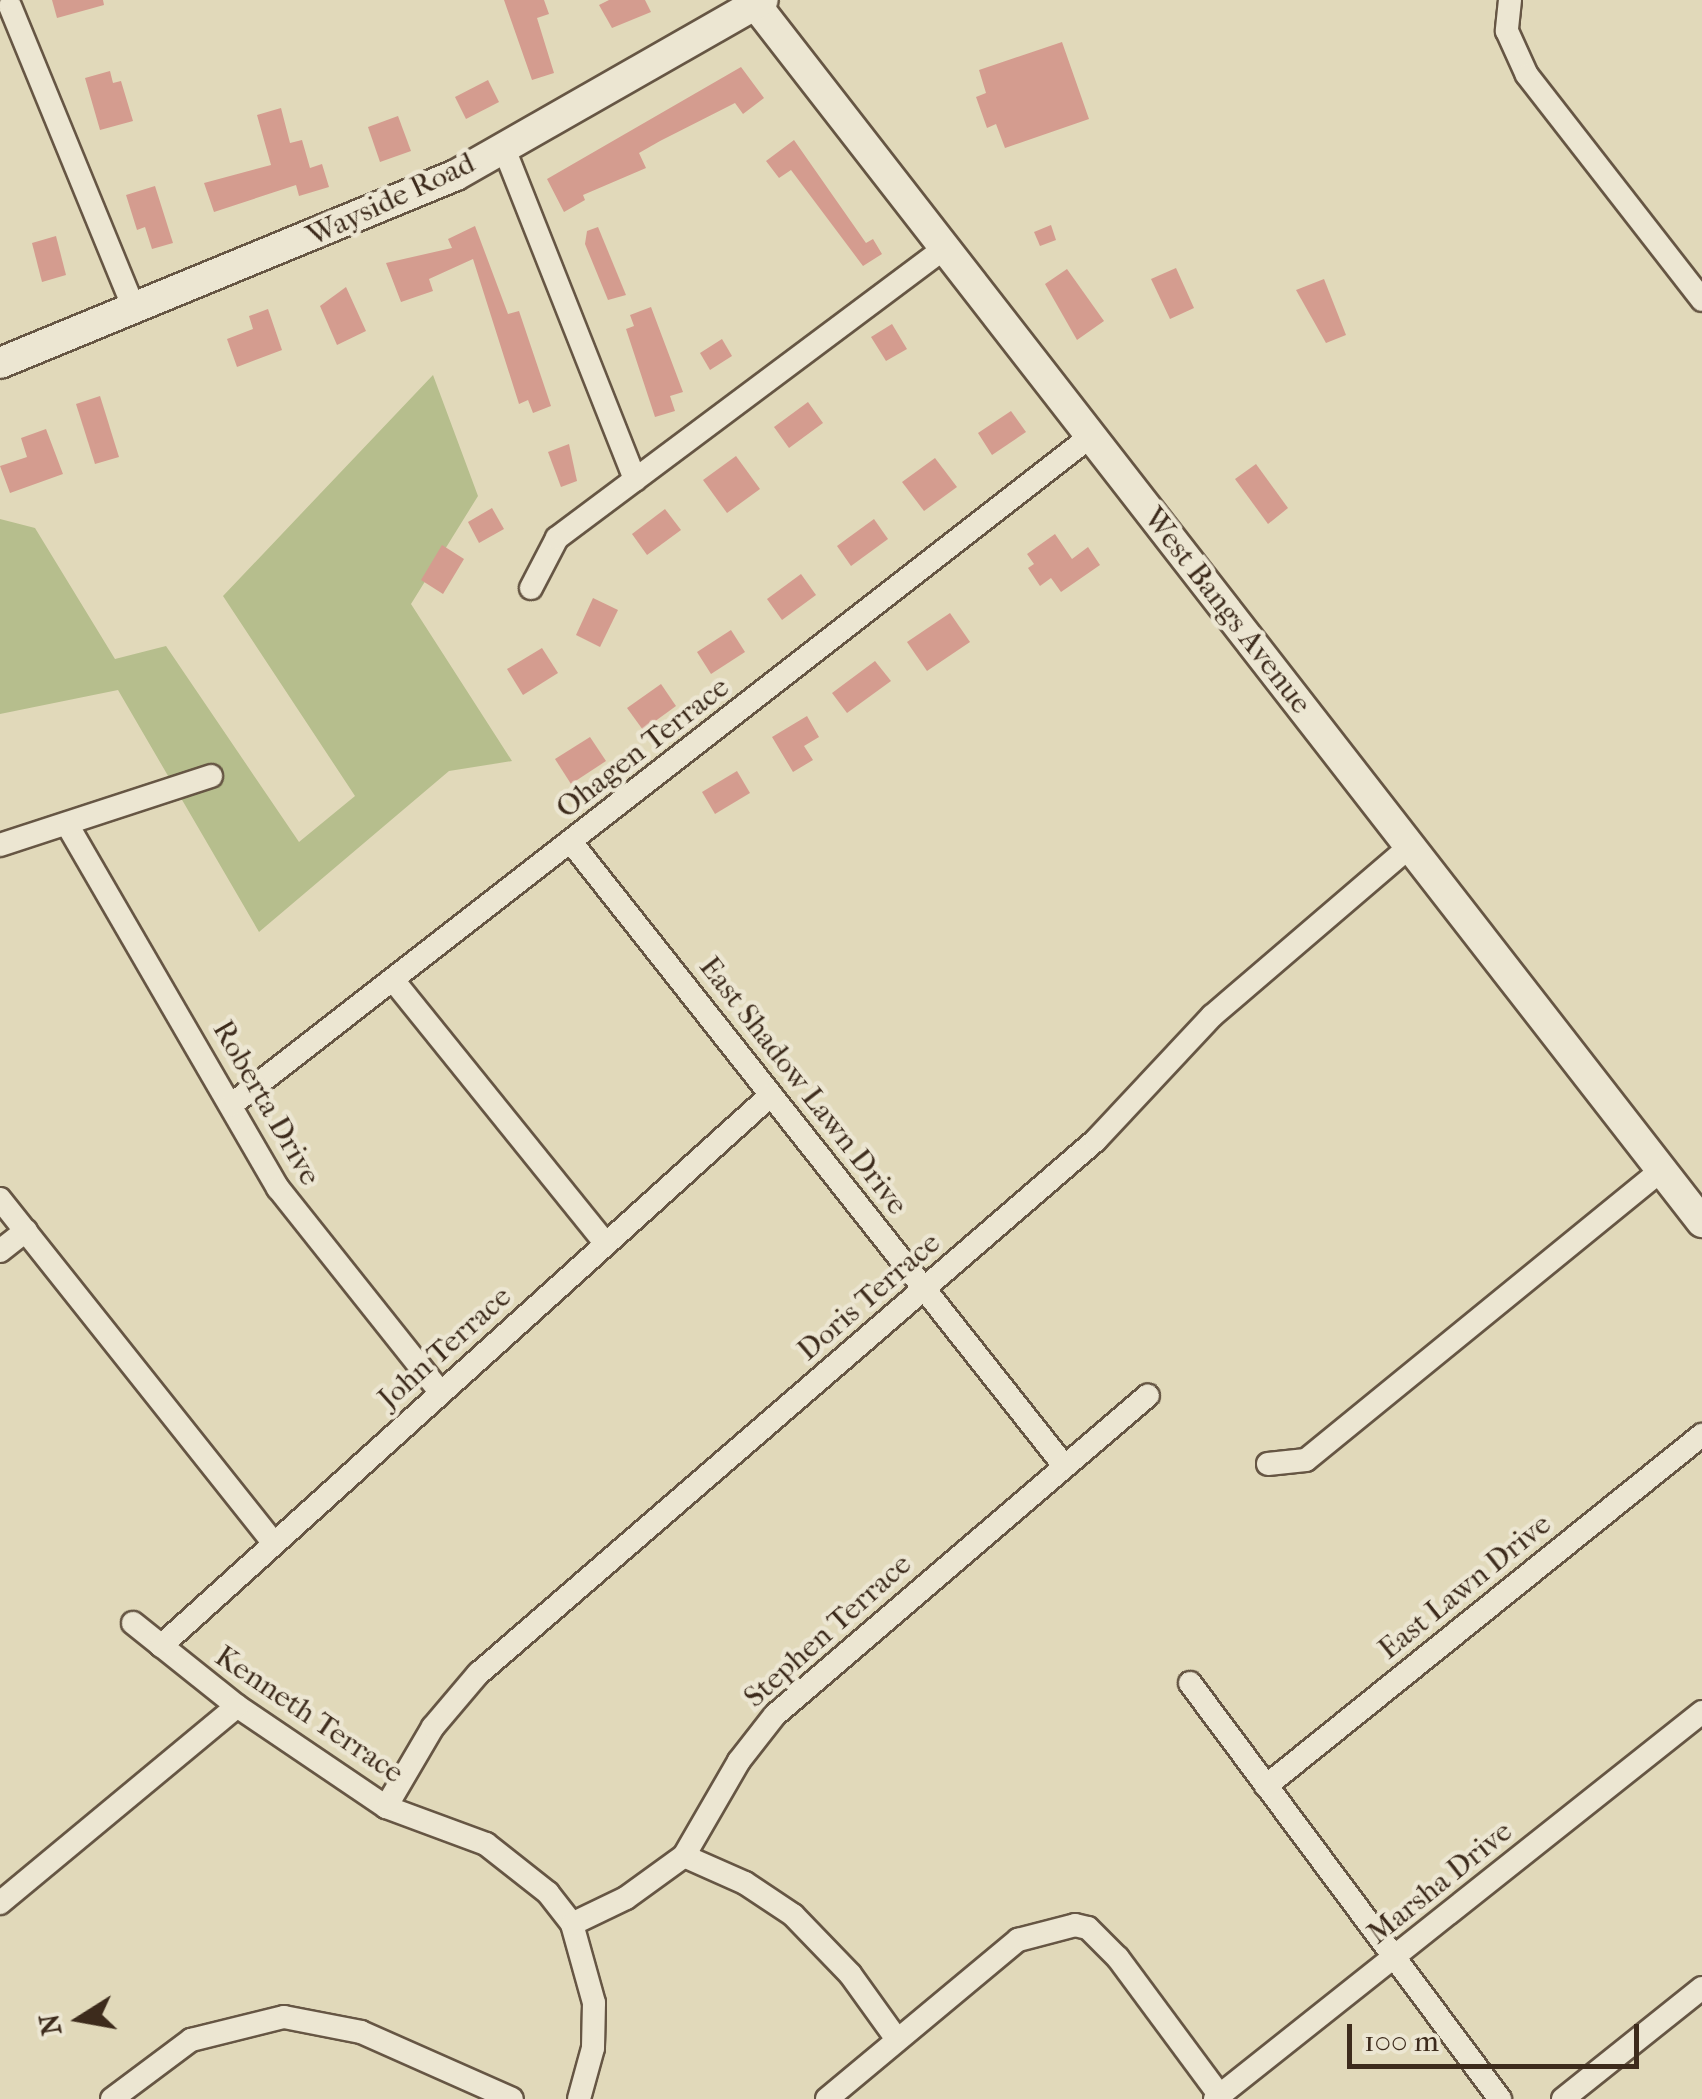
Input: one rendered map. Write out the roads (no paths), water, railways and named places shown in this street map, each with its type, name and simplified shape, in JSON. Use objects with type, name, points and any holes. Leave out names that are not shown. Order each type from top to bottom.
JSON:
[{"type":"street","points":[[1510,0],[1507,31],[1526,75],[1702,300]]},
{"type":"street","name":"Wayside Road","points":[[0,363],[398,202],[756,1]]},
{"type":"street","name":"West Bangs Avenue","points":[[756,1],[1702,1222]]},
{"type":"street","points":[[10,6],[134,309]]},
{"type":"street","points":[[503,146],[635,480]]},
{"type":"street","points":[[531,588],[557,538],[945,248]]},
{"type":"street","name":"Ohagen Terrace","points":[[231,1105],[1090,436]]},
{"type":"street","points":[[0,845],[57,824],[68,826],[211,776]]},
{"type":"street","name":"Roberta Drive","points":[[68,826],[294,1211],[440,1392]]},
{"type":"street","name":"East Shadow Lawn Drive","points":[[571,842],[1062,1463]]},
{"type":"street","name":"Doris Terrace","points":[[386,1807],[433,1726],[478,1674],[1096,1140],[1240,990],[1410,847]]},
{"type":"street","points":[[394,980],[606,1244]]},
{"type":"street","name":"John Terrace","points":[[161,1646],[771,1095]]},
{"type":"street","points":[[1268,1464],[1306,1460],[1662,1170]]},
{"type":"street","points":[[0,1199],[274,1543]]},
{"type":"street","points":[[0,1251],[26,1231]]},
{"type":"street","name":"Stephen Terrace","points":[[572,1924],[626,1898],[684,1856],[739,1760],[774,1715],[1062,1463],[1148,1395]]},
{"type":"street","name":"East Lawn Drive","points":[[1266,1786],[1702,1435]]},
{"type":"street","name":"Kenneth Terrace","points":[[133,1623],[237,1706],[386,1807],[501,1853],[548,1893],[572,1924],[587,1965],[595,2020],[579,2099]]},
{"type":"street","points":[[1190,1682],[1500,2099]]},
{"type":"street","points":[[0,1903],[237,1706]]},
{"type":"street","name":"Marsha Drive","points":[[1218,2098],[1702,1712]]},
{"type":"street","points":[[684,1856],[746,1883],[793,1916],[850,1974],[896,2038]]},
{"type":"street","points":[[828,2099],[896,2038],[1018,1940],[1075,1925],[1106,1943],[1218,2098]]},
{"type":"street","points":[[1563,2099],[1702,1988]]},
{"type":"street","points":[[112,2099],[191,2040],[284,2016],[361,2032],[512,2099]]}]
